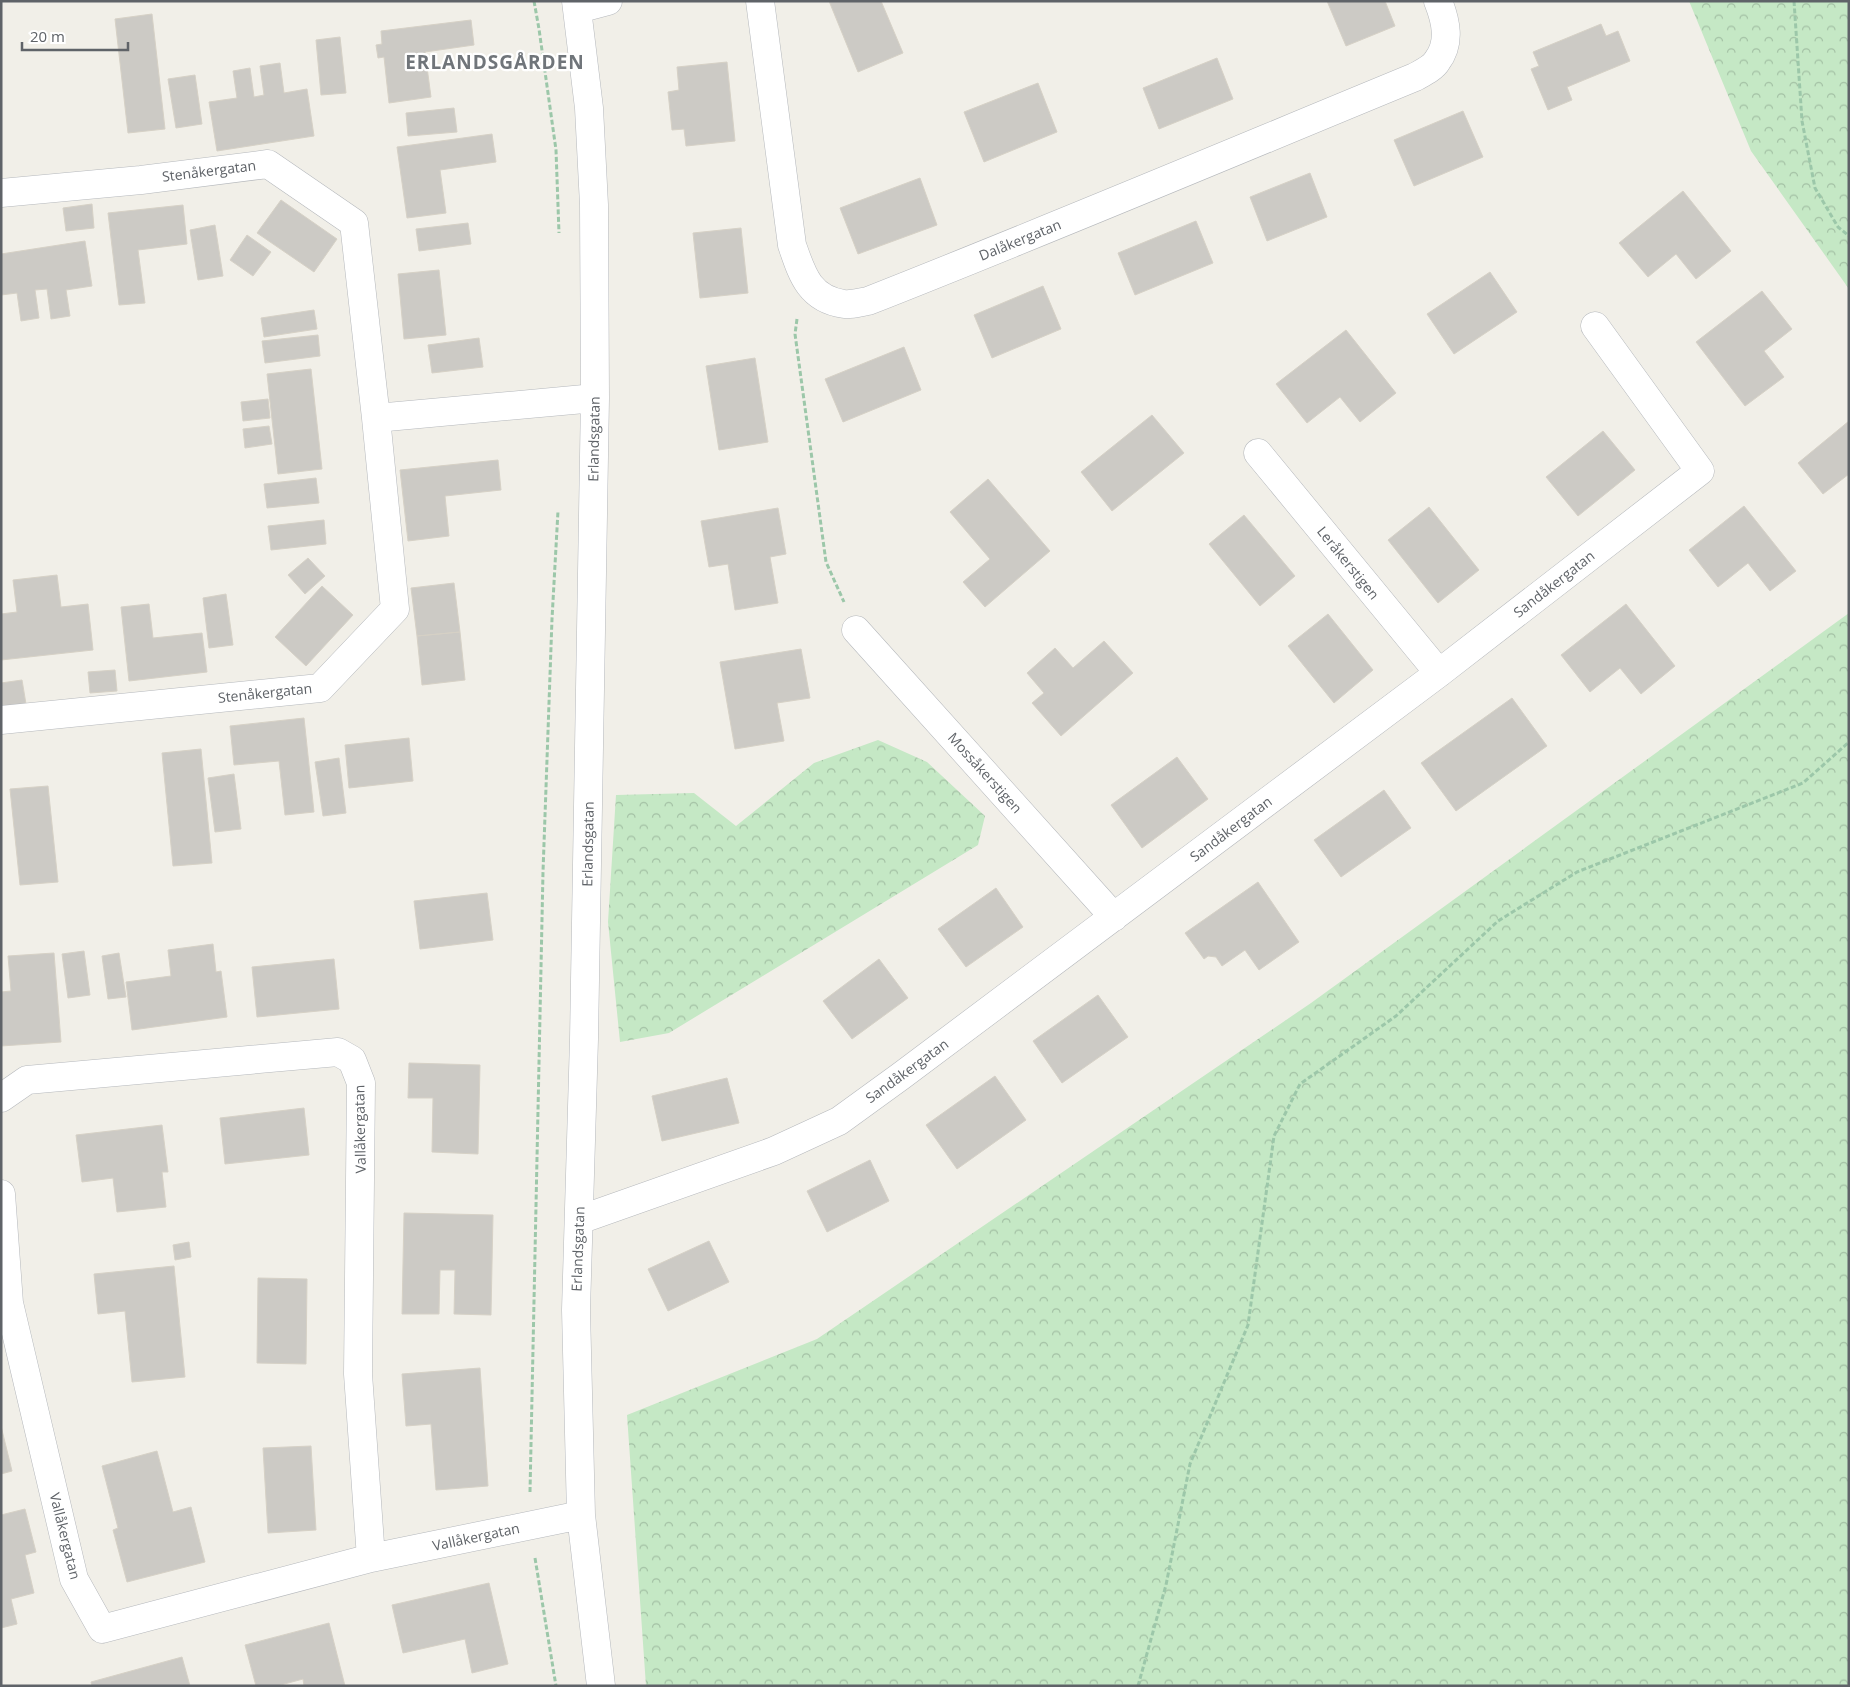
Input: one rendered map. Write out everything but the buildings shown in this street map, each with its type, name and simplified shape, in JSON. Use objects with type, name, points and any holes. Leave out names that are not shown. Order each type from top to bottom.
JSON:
[{"type":"street","points":[[577,5],[608,1]]},
{"type":"street","points":[[760,1],[792,245],[803,277],[819,296]]},
{"type":"street","name":"Dalåkergatan","points":[[819,296],[845,304],[868,301],[1004,247],[1415,77],[1437,63],[1446,44],[1444,17],[1438,1]]},
{"type":"street","name":"Erlandsgatan","points":[[577,5],[589,108],[594,205],[595,398],[590,744],[576,1310],[580,1515],[601,1686]]},
{"type":"street","name":"Stenåkergatan","points":[[1,193],[141,180],[268,164],[354,223],[376,418],[394,609],[320,688],[1,720]]},
{"type":"street","name":"Sandåkergatan","points":[[578,1220],[774,1151],[839,1121],[1438,673],[1700,472],[1595,326]]},
{"type":"street","points":[[376,418],[595,398]]},
{"type":"street","name":"Leråkerstigen","points":[[1258,453],[1438,673]]},
{"type":"street","name":"Mossåkerstigen","points":[[856,630],[1114,917]]},
{"type":"street","name":"Vallåkergatan","points":[[1,1098],[27,1080],[338,1052],[352,1060],[361,1083],[358,1374],[371,1558]]},
{"type":"street","name":"Vallåkergatan","points":[[1,1194],[10,1304],[74,1579],[102,1629],[371,1558],[580,1515]]},
{"type":"path","points":[[534,1],[556,150],[559,236]]},
{"type":"path","points":[[1794,1],[1802,121],[1815,188],[1838,227],[1849,236]]},
{"type":"path","points":[[819,296],[798,316],[795,334],[826,562],[856,630]]},
{"type":"path","points":[[556,1686],[535,1560],[530,1479],[542,882],[558,511]]},
{"type":"path","points":[[1138,1686],[1166,1585],[1190,1464],[1248,1325],[1274,1136],[1300,1084],[1396,1016],[1498,921],[1577,872],[1803,783],[1849,742]]},
{"type":"green space","points":[[1689,1],[1849,1],[1849,289],[1751,151]]},
{"type":"green space","points":[[1849,613],[1849,1686],[646,1686],[627,1415],[817,1339],[1311,1003]]},
{"type":"green space","points":[[878,740],[927,762],[985,816],[978,845],[669,1033],[620,1042],[608,922],[616,795],[694,793],[736,826],[814,763]]},
{"type":"district","name":"ERLANDSGÅRDEN","points":[[495,62]]}]
